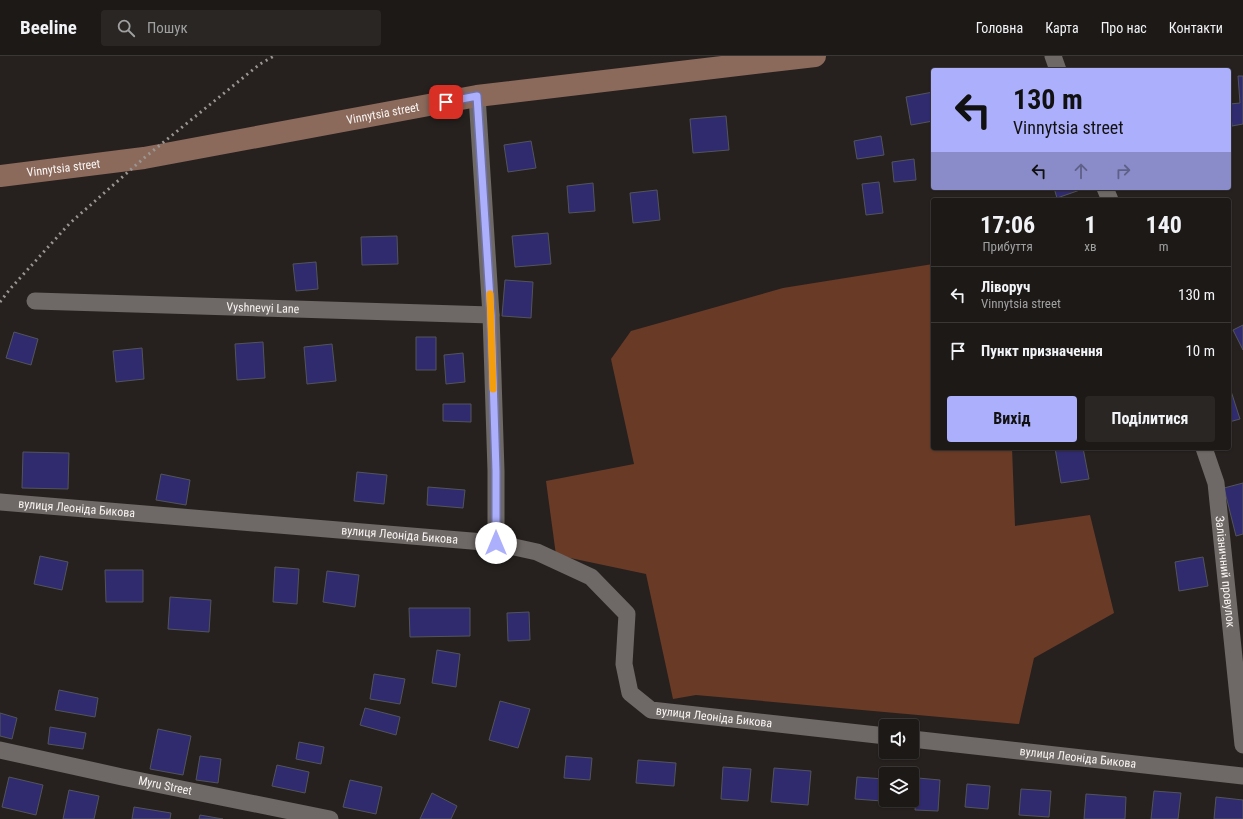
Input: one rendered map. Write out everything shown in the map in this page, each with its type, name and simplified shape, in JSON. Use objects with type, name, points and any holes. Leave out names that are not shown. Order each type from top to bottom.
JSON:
[{"type":"street","name":"Vinnytsia street","points":[[0,176],[144,158],[477,96],[815,56]]},
{"type":"street","points":[[1053,56],[1057,68]]},
{"type":"street","points":[[477,96],[491,315],[496,471],[496,543]]},
{"type":"street","name":"Vyshnevyi Lane","points":[[35,301],[491,315]]},
{"type":"street","name":"Залізничний провулок","points":[[1205,450],[1216,483],[1243,745]]},
{"type":"street","name":"вулиця Леоніда Бикова","points":[[0,502],[496,543],[537,552],[591,577],[626,614],[624,664],[630,694],[651,710],[879,735]]},
{"type":"street","name":"вулиця Леоніда Бикова","points":[[919,740],[1243,776]]},
{"type":"street","name":"Myru Street","points":[[0,750],[122,777],[330,819]]},
{"type":"shaded area","points":[[931,264],[931,450],[1012,450],[1015,526],[1090,515],[1114,613],[1034,658],[1019,724],[696,695],[673,699],[646,574],[556,555],[546,481],[634,464],[611,359],[631,331],[783,288]]},
{"type":"building","points":[[1238,76],[1243,76],[1243,124],[1232,126],[1231,104],[1240,103]]},
{"type":"building","points":[[931,92],[931,121],[911,125],[906,97]]},
{"type":"building","points":[[726,116],[729,150],[693,153],[690,119]]},
{"type":"building","points":[[881,136],[884,155],[857,159],[854,141]]},
{"type":"building","points":[[531,141],[536,168],[508,172],[504,145]]},
{"type":"building","points":[[914,159],[916,180],[894,182],[892,162]]},
{"type":"building","points":[[879,182],[883,213],[866,215],[862,184]]},
{"type":"building","points":[[593,183],[595,211],[569,213],[567,186]]},
{"type":"building","points":[[657,190],[660,220],[633,223],[630,193]]},
{"type":"building","points":[[1055,190],[1080,190],[1057,198]]},
{"type":"building","points":[[548,233],[551,264],[515,267],[512,236]]},
{"type":"building","points":[[397,236],[398,264],[362,265],[361,237]]},
{"type":"building","points":[[316,262],[318,289],[296,291],[293,264]]},
{"type":"building","points":[[505,280],[533,282],[531,318],[502,316]]},
{"type":"building","points":[[1243,325],[1243,350],[1233,330]]},
{"type":"building","points":[[14,332],[38,339],[31,365],[6,358]]},
{"type":"building","points":[[416,337],[436,337],[436,370],[416,370]]},
{"type":"building","points":[[263,342],[265,378],[237,380],[235,344]]},
{"type":"building","points":[[332,344],[336,381],[307,384],[304,347]]},
{"type":"building","points":[[142,348],[144,379],[116,382],[113,351]]},
{"type":"building","points":[[463,353],[465,382],[446,384],[444,355]]},
{"type":"building","points":[[1231,391],[1240,419],[1231,421]]},
{"type":"building","points":[[443,404],[471,404],[471,422],[443,421]]},
{"type":"building","points":[[1055,450],[1083,450],[1089,479],[1061,483]]},
{"type":"building","points":[[23,452],[69,453],[68,489],[22,488]]},
{"type":"building","points":[[357,472],[387,475],[384,504],[354,501]]},
{"type":"building","points":[[161,474],[190,480],[186,505],[156,500]]},
{"type":"building","points":[[1243,483],[1243,534],[1236,536],[1224,488]]},
{"type":"building","points":[[428,487],[465,490],[463,508],[427,505]]},
{"type":"building","points":[[40,556],[68,562],[62,590],[34,584]]},
{"type":"building","points":[[1203,557],[1208,586],[1179,591],[1175,562]]},
{"type":"building","points":[[275,567],[299,569],[297,604],[273,602]]},
{"type":"building","points":[[105,570],[143,570],[143,602],[106,602]]},
{"type":"building","points":[[327,571],[359,575],[355,607],[323,602]]},
{"type":"building","points":[[170,597],[211,600],[209,632],[168,629]]},
{"type":"building","points":[[409,608],[470,608],[470,636],[410,637]]},
{"type":"building","points":[[529,612],[530,640],[508,641],[507,613]]},
{"type":"building","points":[[437,650],[460,654],[456,687],[432,683]]},
{"type":"building","points":[[374,674],[405,679],[400,704],[370,699]]},
{"type":"building","points":[[59,690],[98,698],[95,717],[55,710]]},
{"type":"building","points":[[500,701],[530,709],[518,748],[489,740]]},
{"type":"building","points":[[365,708],[400,717],[396,735],[360,725]]},
{"type":"building","points":[[0,713],[17,718],[12,739],[0,736]]},
{"type":"building","points":[[50,727],[86,733],[83,749],[48,744]]},
{"type":"building","points":[[158,729],[191,736],[183,775],[150,769]]},
{"type":"building","points":[[299,742],[324,747],[321,764],[296,759]]},
{"type":"building","points":[[200,756],[221,759],[218,783],[196,780]]},
{"type":"building","points":[[566,756],[592,758],[590,780],[564,778]]},
{"type":"building","points":[[638,760],[676,763],[674,786],[636,783]]},
{"type":"building","points":[[277,765],[309,772],[305,793],[272,786]]},
{"type":"building","points":[[723,767],[751,769],[748,801],[721,799]]},
{"type":"building","points":[[774,768],[811,771],[808,805],[771,802]]},
{"type":"building","points":[[9,777],[43,785],[36,815],[2,807]]},
{"type":"building","points":[[857,777],[879,779],[879,801],[855,799]]},
{"type":"building","points":[[919,778],[940,780],[938,811],[915,810],[915,807],[919,807]]},
{"type":"building","points":[[350,780],[382,787],[376,814],[343,807]]},
{"type":"building","points":[[967,784],[990,786],[988,809],[965,807]]},
{"type":"building","points":[[1021,789],[1051,791],[1049,817],[1019,815]]},
{"type":"building","points":[[69,790],[99,796],[94,819],[63,819]]},
{"type":"building","points":[[1154,791],[1181,793],[1178,819],[1151,819]]},
{"type":"building","points":[[432,793],[457,806],[451,819],[420,819]]},
{"type":"building","points":[[1086,794],[1126,797],[1125,819],[1084,819]]},
{"type":"building","points":[[1216,797],[1243,800],[1243,819],[1214,819]]},
{"type":"building","points":[[134,807],[171,813],[170,819],[132,819]]},
{"type":"building","points":[[200,815],[223,819],[199,819]]},
{"type":"railway","points":[[0,302],[70,223],[144,158],[260,64],[274,56]]},
{"type":"slow traffic","points":[[490,294],[493,389]]},
{"type":"route","points":[[446,102],[477,96],[491,315],[496,471],[496,543]]}]
